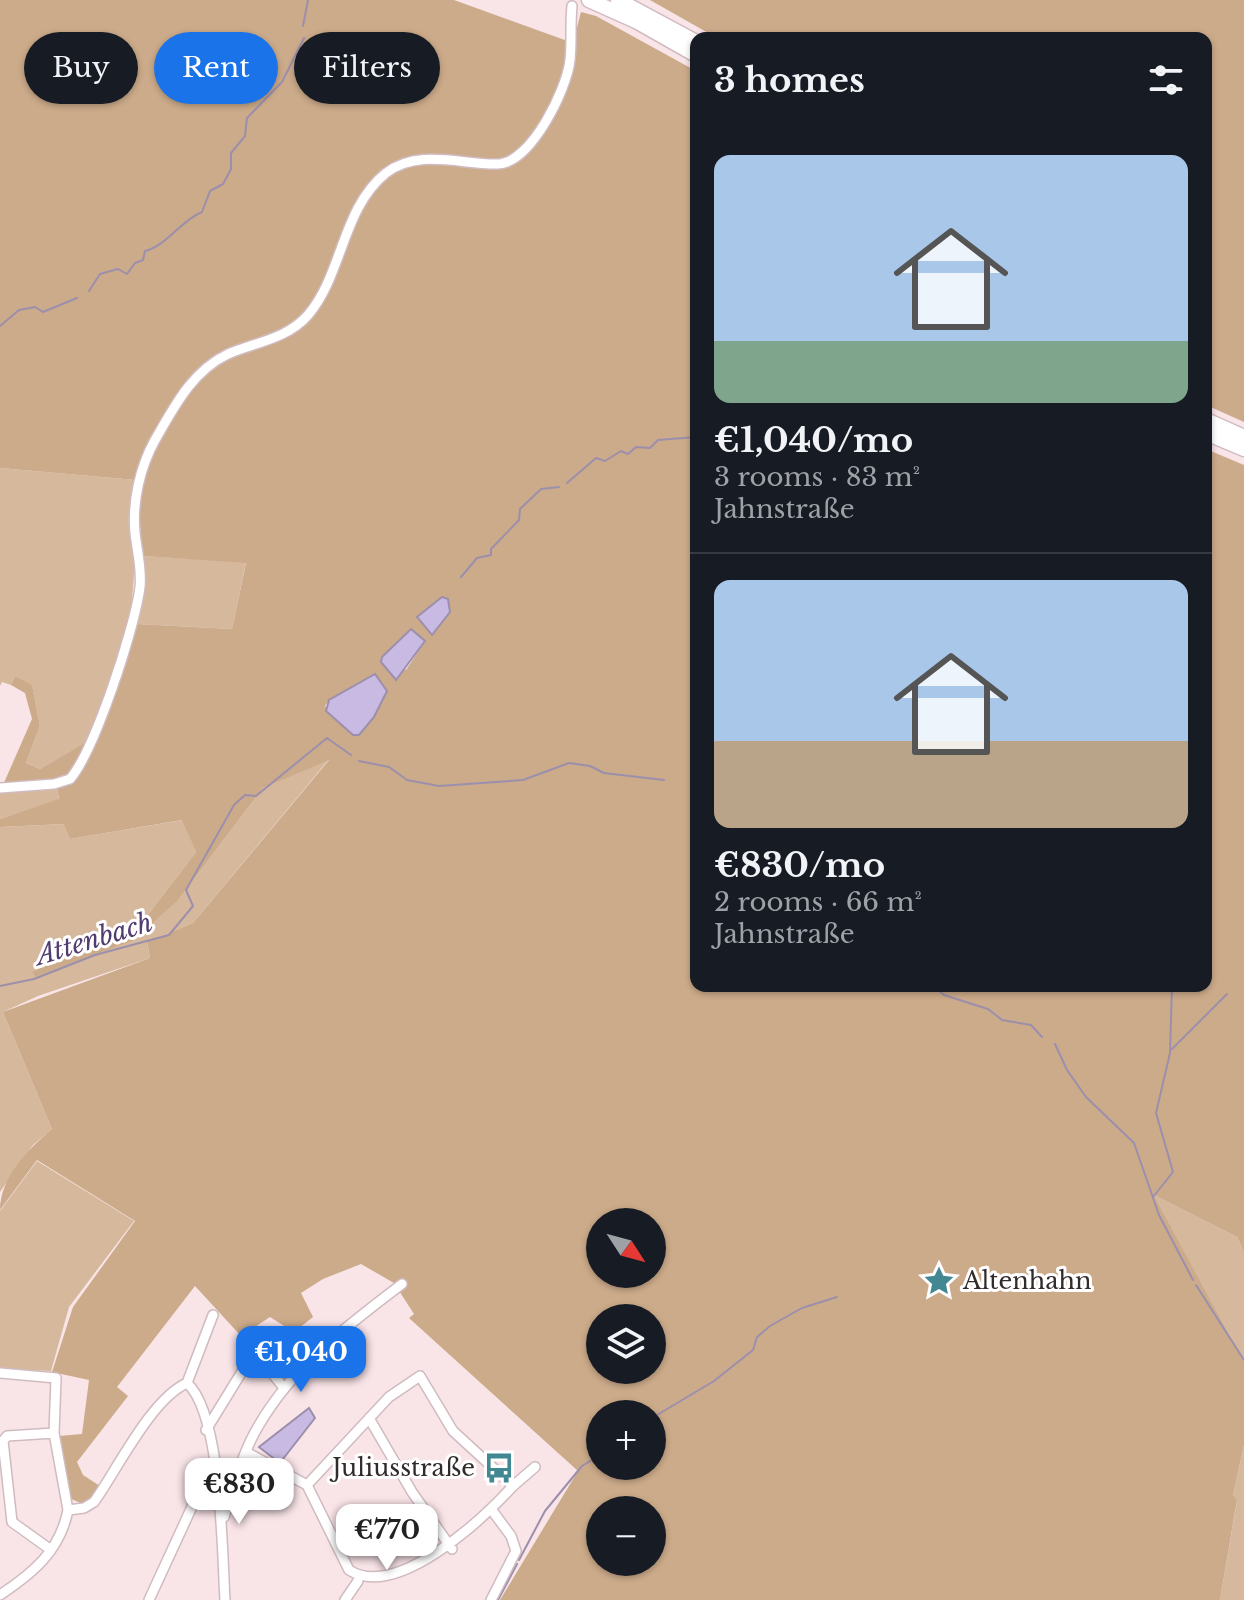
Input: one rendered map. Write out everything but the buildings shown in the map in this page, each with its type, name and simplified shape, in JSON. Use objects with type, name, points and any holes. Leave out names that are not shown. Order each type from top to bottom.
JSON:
[{"type":"highway","points":[[589,0],[636,21],[690,52]]},
{"type":"highway","points":[[618,0],[690,39]]},
{"type":"highway","points":[[1212,423],[1244,437]]},
{"type":"highway","points":[[1212,436],[1244,449]]},
{"type":"street","points":[[0,788],[54,784],[70,779],[80,768],[95,736],[140,587],[135,507],[140,476],[153,444],[190,383],[217,360],[282,335],[306,317],[325,289],[359,209],[386,173],[404,163],[429,160],[506,163],[526,149],[565,85],[570,60],[572,6]]},
{"type":"street","points":[[223,1520],[246,1452],[284,1388],[333,1336],[402,1284]]},
{"type":"street","points":[[68,1510],[84,1508],[94,1502],[139,1431],[178,1387],[187,1383],[213,1315]]},
{"type":"street","points":[[206,1430],[251,1357],[259,1357],[284,1388]]},
{"type":"street","points":[[0,1373],[56,1378],[54,1433],[68,1510],[61,1535],[40,1567],[0,1595]]},
{"type":"street","points":[[307,1485],[389,1397],[420,1376],[453,1431],[513,1486]]},
{"type":"street","points":[[187,1383],[194,1389],[214,1459],[223,1520],[225,1600]]},
{"type":"street","points":[[369,1418],[412,1492],[452,1549]]},
{"type":"street","points":[[51,1550],[12,1522],[3,1441],[7,1436],[54,1433]]},
{"type":"street","points":[[246,1452],[307,1485],[358,1581],[379,1588]]},
{"type":"street","points":[[149,1600],[214,1459]]},
{"type":"street","points":[[410,1581],[452,1549],[535,1467]]},
{"type":"street","points":[[491,1509],[505,1526],[516,1551],[491,1600]]},
{"type":"street","points":[[345,1600],[358,1581]]},
{"type":"shaded area","points":[[0,0],[454,0],[573,43],[581,12],[596,16],[690,68],[690,992],[1212,992],[1212,452],[1244,465],[1244,1252],[1237,1237],[1153,1194],[1244,1362],[1244,1445],[1233,1495],[1237,1500],[1220,1600],[500,1600],[578,1471],[409,1318],[414,1314],[394,1283],[361,1264],[323,1279],[301,1293],[313,1317],[294,1332],[270,1317],[241,1336],[195,1286],[117,1387],[128,1396],[77,1462],[83,1475],[100,1486],[92,1499],[83,1504],[69,1498],[59,1436],[82,1434],[89,1380],[52,1372],[73,1307],[135,1221],[37,1160],[0,1210],[5,1187],[17,1165],[52,1129],[3,1012],[150,958],[147,942],[193,923],[329,760],[263,788],[179,899],[134,940],[35,977],[32,972],[147,916],[196,852],[182,820],[70,839],[64,824],[0,827],[0,819],[59,799],[56,781],[3,785],[32,719],[25,693],[11,685],[15,676],[32,685],[40,726],[26,763],[40,769],[100,734],[137,624],[232,629],[246,563],[143,556],[136,480],[0,468]],"holes":[[[402,637],[425,641],[406,670],[382,657]],[[375,674],[387,691],[356,736],[352,735],[325,706],[329,700]]]},
{"type":"shaded area","points":[[650,0],[1244,0],[1244,422],[1212,408],[1212,32],[706,32]]},
{"type":"shaded area","points":[[0,468],[136,480],[129,530],[135,562],[131,613],[94,738],[40,769],[26,763],[40,726],[32,686],[15,676],[11,685],[2,682],[0,686]]},
{"type":"shaded area","points":[[143,556],[246,562],[232,629],[137,624]]},
{"type":"shaded area","points":[[442,597],[448,599],[450,612],[432,635],[417,617]]},
{"type":"shaded area","points":[[411,629],[425,641],[396,680],[381,662],[382,657]]},
{"type":"shaded area","points":[[375,674],[387,691],[374,717],[359,735],[353,735],[326,711],[329,700]]},
{"type":"shaded area","points":[[330,758],[193,923],[147,942],[150,958],[38,996],[3,1012],[52,1129],[33,1145],[0,1192],[0,827],[65,824],[70,839],[183,820],[196,852],[147,916],[179,899],[263,788]],"holes":[[[147,916],[34,976],[33,972]]]},
{"type":"shaded area","points":[[57,787],[59,800],[0,819],[0,791]]},
{"type":"shaded area","points":[[37,1161],[134,1221],[69,1307],[51,1371],[0,1369],[0,1211]]},
{"type":"shaded area","points":[[1152,1193],[1237,1237],[1244,1252],[1244,1362]]},
{"type":"shaded area","points":[[309,1408],[315,1418],[283,1459],[277,1461],[259,1447]]},
{"type":"shaded area","points":[[1244,1445],[1244,1600],[1220,1600],[1237,1501],[1233,1495]]},
{"type":"waterway","points":[[303,26],[308,0]]},
{"type":"waterway","points":[[89,291],[100,274],[118,269],[127,274],[135,263],[143,260],[145,251],[161,244],[202,212],[210,191],[223,184],[231,169],[231,153],[245,136],[247,118],[282,82],[294,58]]},
{"type":"waterway","points":[[0,326],[19,310],[35,307],[43,312],[77,298]]},
{"type":"waterway","points":[[567,483],[596,458],[605,461],[621,451],[628,454],[636,447],[650,448],[658,440],[690,437]]},
{"type":"waterway","points":[[461,577],[477,558],[491,555],[491,549],[519,520],[520,509],[541,489],[559,487]]},
{"type":"waterway","name":"Attenbach","points":[[0,986],[34,979],[95,955],[169,935],[193,906],[186,890],[234,805],[245,795],[256,796],[327,738],[351,755]]},
{"type":"waterway","points":[[359,761],[389,767],[407,780],[439,786],[523,780],[569,763],[590,766],[604,773],[664,780]]},
{"type":"waterway","points":[[941,992],[988,1009],[1002,1020],[1031,1025],[1042,1037]]},
{"type":"waterway","points":[[1153,1197],[1173,1172],[1156,1113],[1170,1053],[1172,992]]},
{"type":"waterway","points":[[1172,1049],[1227,994]]},
{"type":"waterway","points":[[1055,1044],[1067,1070],[1086,1097],[1134,1143],[1159,1215],[1193,1280]]},
{"type":"waterway","points":[[1196,1285],[1244,1360]]},
{"type":"waterway","points":[[666,1410],[714,1381],[753,1350],[757,1337],[770,1326],[802,1308],[837,1297]]},
{"type":"waterway","points":[[519,1560],[545,1511],[586,1464]]},
{"type":"waterway","points":[[498,1600],[517,1564]]},
{"type":"place","name":"Altenhahn","points":[[939,1281]]},
{"type":"place","name":"Juliusstraße","points":[[499,1468]]}]
